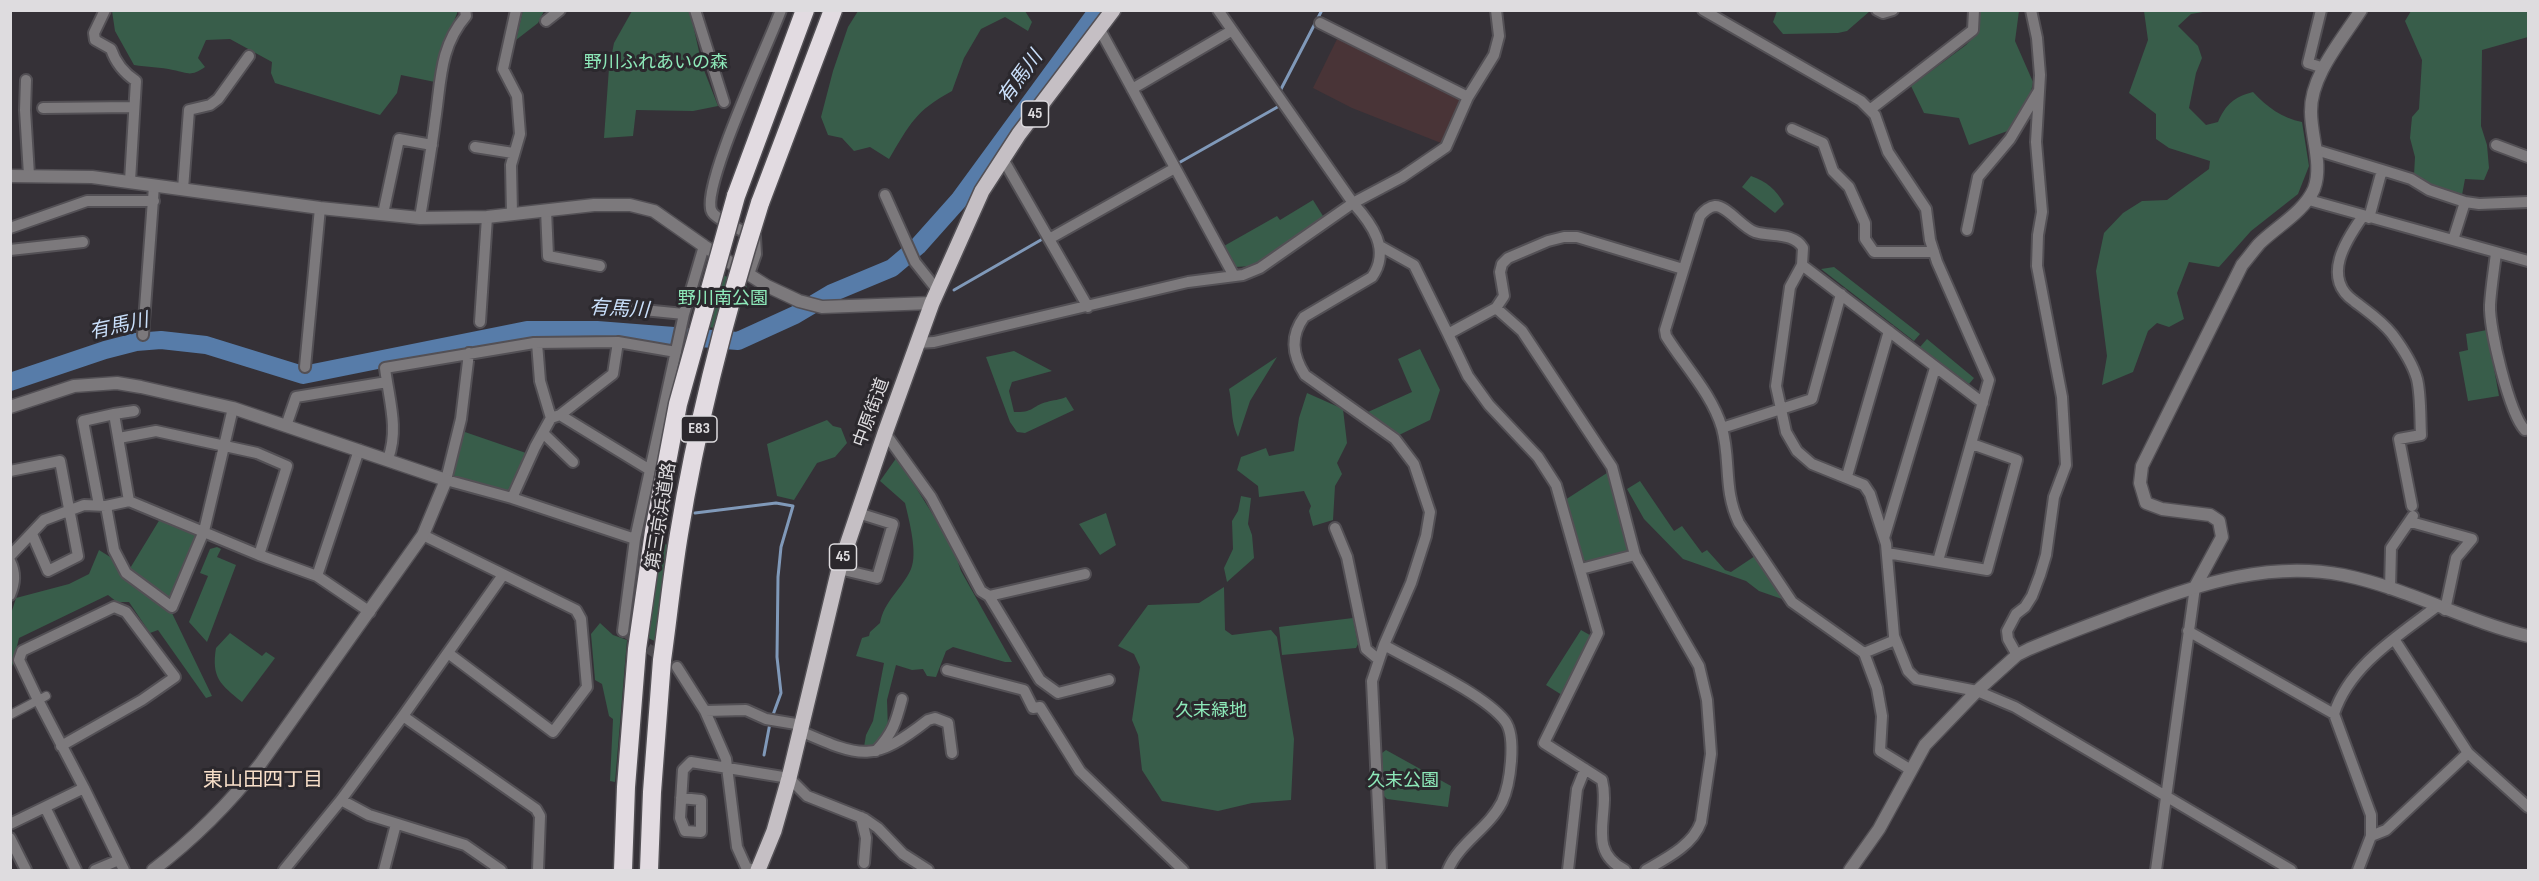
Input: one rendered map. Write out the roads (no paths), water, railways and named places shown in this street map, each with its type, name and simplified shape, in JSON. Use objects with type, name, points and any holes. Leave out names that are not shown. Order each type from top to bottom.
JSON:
[{"type":"highway","name":"第三京浜道路","points":[[623,870],[626,787],[637,649],[654,531],[678,404],[736,196],[805,10]]},
{"type":"highway","name":"第三京浜道路","points":[[649,870],[652,792],[669,664],[679,534],[691,467],[737,277],[760,203],[833,10]]},
{"type":"main road","name":"中原街道","points":[[758,870],[774,831],[789,778],[839,569],[885,433],[935,297],[982,191],[1113,10]]},
{"type":"street","points":[[105,10],[94,33],[96,40],[111,49],[115,62],[136,81],[130,181]]},
{"type":"street","points":[[420,218],[432,145],[441,64],[448,44],[466,16],[465,10]]},
{"type":"street","points":[[512,214],[511,165],[520,134],[516,96],[502,69],[516,10]]},
{"type":"street","points":[[546,21],[560,10]]},
{"type":"street","points":[[695,10],[724,102]]},
{"type":"street","points":[[749,274],[756,254],[755,237],[714,214],[710,207],[711,194],[729,133],[767,48],[781,10]]},
{"type":"street","points":[[1218,10],[1353,203],[1369,221],[1380,246],[1378,267],[1372,277],[1304,317],[1293,342],[1299,365],[1305,375],[1395,439],[1414,464],[1430,512],[1426,536],[1411,583],[1378,660],[1372,681],[1382,870]]},
{"type":"street","points":[[918,343],[934,342],[1188,282],[1243,275],[1275,259],[1353,203],[1402,177],[1446,147],[1468,97],[1494,55],[1499,36],[1496,10]]},
{"type":"street","points":[[1702,10],[1861,101],[1871,109],[1888,152],[1926,208],[1934,252],[1989,380],[1938,561]]},
{"type":"street","points":[[1877,10],[1883,13],[1893,10]]},
{"type":"street","points":[[1871,109],[1973,30],[1974,10]]},
{"type":"street","points":[[2017,655],[2008,639],[2007,631],[2016,614],[2025,607],[2032,596],[2040,575],[2046,555],[2054,497],[2066,465],[2062,397],[2037,266],[2038,235],[2042,212],[2036,142],[2040,89],[2037,38],[2031,10]]},
{"type":"street","points":[[2321,10],[2308,63],[2324,68]]},
{"type":"street","points":[[2156,870],[2195,587],[2222,537],[2219,521],[2210,514],[2162,509],[2146,503],[2140,483],[2142,466],[2242,265],[2258,245],[2308,200],[2316,181],[2316,150],[2311,111],[2314,93],[2324,68],[2361,10]]},
{"type":"street","points":[[1320,23],[1468,97]]},
{"type":"street","points":[[1099,28],[1234,276]]},
{"type":"street","points":[[1132,89],[1231,31]]},
{"type":"street","points":[[507,51],[519,44]]},
{"type":"street","points":[[183,189],[189,110],[210,105],[218,99],[249,56]]},
{"type":"street","points":[[26,80],[25,110],[29,176]]},
{"type":"street","points":[[1967,230],[1978,177],[2010,139],[2040,89]]},
{"type":"street","points":[[43,108],[134,107]]},
{"type":"street","points":[[1792,129],[1823,142],[1833,171],[1848,188],[1861,214],[1865,223],[1865,239],[1874,252],[1934,252]]},
{"type":"street","points":[[383,214],[399,139],[432,145]]},
{"type":"street","points":[[2496,145],[2529,157]]},
{"type":"street","points":[[476,147],[513,153]]},
{"type":"street","points":[[2316,150],[2411,178],[2428,190],[2465,202],[2479,204],[2529,202]]},
{"type":"street","points":[[1003,159],[1088,306]]},
{"type":"street","points":[[1049,239],[1175,168]]},
{"type":"street","points":[[2382,170],[2366,217],[2345,241],[2341,253],[2338,281],[2343,291],[2352,300],[2368,310],[2388,329],[2417,378],[2421,435],[2399,439],[2412,515],[2391,548],[2390,589]]},
{"type":"street","points":[[10,176],[67,175],[130,181],[320,208],[420,218],[487,217],[614,204],[643,207],[654,211],[749,274],[799,301],[822,307],[935,297],[915,262],[885,195]]},
{"type":"street","points":[[144,334],[154,186]]},
{"type":"street","points":[[2308,200],[2529,261]]},
{"type":"street","points":[[10,228],[87,201],[154,201]]},
{"type":"street","points":[[2453,240],[2465,202]]},
{"type":"street","points":[[1911,770],[1880,751],[1882,716],[1877,688],[1864,653],[1792,602],[1739,523],[1733,511],[1728,488],[1725,444],[1715,410],[1666,336],[1665,330],[1683,269],[1704,210],[1716,206],[1754,231],[1800,242],[1804,256],[1802,265],[1790,287],[1776,386],[1786,432],[1797,451],[1812,464],[1847,476],[1864,485],[1884,538],[1895,640],[1908,671],[1916,679],[1977,691],[2015,707],[2291,870]]},
{"type":"street","points":[[305,367],[320,208]]},
{"type":"street","points":[[546,210],[548,256],[600,266]]},
{"type":"street","points":[[480,322],[487,217]]},
{"type":"street","points":[[1448,334],[1496,308],[1504,296],[1500,272],[1502,264],[1508,258],[1548,241],[1577,237],[1683,269]]},
{"type":"street","points":[[10,250],[82,242]]},
{"type":"street","points":[[623,631],[635,539],[684,314],[704,246]]},
{"type":"street","points":[[1380,246],[1414,265],[1468,376],[1489,405],[1538,457],[1556,485],[1598,633],[1544,743],[1602,780],[1606,793],[1601,836],[1604,851],[1614,865],[1625,870]]},
{"type":"street","points":[[2496,253],[2490,307],[2507,396],[2524,430]]},
{"type":"street","points":[[1802,265],[1983,403]]},
{"type":"street","points":[[1722,428],[1812,399],[1841,294]]},
{"type":"street","points":[[1496,308],[1522,332],[1612,467],[1635,555],[1699,666],[1707,700],[1710,754],[1698,831],[1691,841],[1646,870]]},
{"type":"street","points":[[633,309],[684,314]]},
{"type":"street","points":[[1847,476],[1889,331]]},
{"type":"street","points":[[388,459],[394,443],[395,429],[385,368],[537,343],[618,342],[676,352]]},
{"type":"street","points":[[512,498],[543,433],[556,416],[613,374],[618,342]]},
{"type":"street","points":[[537,343],[540,381],[556,416],[650,470]]},
{"type":"street","points":[[153,870],[190,842],[232,799],[370,612],[423,535],[446,480],[461,419],[469,353]]},
{"type":"street","points":[[1884,538],[1935,368]]},
{"type":"street","points":[[286,426],[296,397],[387,382]]},
{"type":"street","points":[[10,407],[74,386],[96,383],[141,387],[234,408],[446,480],[512,498],[635,539]]},
{"type":"street","points":[[134,411],[83,421],[114,550],[126,573],[172,607],[204,531],[234,408]]},
{"type":"street","points":[[114,414],[129,501]]},
{"type":"street","points":[[119,438],[156,431],[257,453],[287,466],[259,555]]},
{"type":"street","points":[[543,433],[573,462]]},
{"type":"street","points":[[885,433],[931,497],[981,591],[989,596],[1040,680],[1058,693],[1109,680]]},
{"type":"street","points":[[1887,552],[1987,570],[2018,460],[1972,444]]},
{"type":"street","points":[[317,576],[359,450]]},
{"type":"street","points":[[10,471],[60,461],[78,556],[48,571],[32,534]]},
{"type":"street","points":[[10,556],[44,520],[84,505],[129,501],[259,555],[317,576],[370,612]]},
{"type":"street","points":[[839,569],[877,578],[893,524],[858,513]]},
{"type":"street","points":[[2358,870],[2371,836],[2371,815],[2334,714],[2339,698],[2351,685],[2362,666],[2394,639],[2440,608],[2456,558],[2472,538],[2412,515]]},
{"type":"street","points":[[1335,528],[1347,557],[1366,650],[1378,660]]},
{"type":"street","points":[[423,535],[576,610],[581,619],[587,687],[553,732],[448,653]]},
{"type":"street","points":[[1581,569],[1635,555]]},
{"type":"street","points":[[10,561],[14,569],[14,583],[10,595]]},
{"type":"street","points":[[1850,870],[1880,829],[1924,745],[1977,691],[2017,655],[2065,634],[2195,587],[2247,574],[2303,571],[2344,575],[2529,636]]},
{"type":"street","points":[[989,596],[1085,574]]},
{"type":"street","points":[[284,870],[341,800],[503,575]]},
{"type":"street","points":[[61,746],[141,700],[175,677],[126,612],[114,607],[22,651],[20,660],[42,698],[61,746],[121,865],[95,870]]},
{"type":"street","points":[[2188,631],[2334,714]]},
{"type":"street","points":[[2394,639],[2468,753],[2529,807]]},
{"type":"street","points":[[1864,653],[1895,640]]},
{"type":"street","points":[[1384,645],[1484,701],[1505,721],[1510,731],[1511,761],[1502,802],[1456,855],[1448,870]]},
{"type":"street","points":[[669,664],[705,711],[728,768],[736,847],[746,867],[753,870]]},
{"type":"street","points":[[947,670],[1024,690],[1033,708],[1040,707],[1080,771],[1183,870]]},
{"type":"street","points":[[10,715],[42,698]]},
{"type":"street","points":[[876,751],[889,738],[902,699]]},
{"type":"street","points":[[705,711],[746,710],[766,719],[801,728],[843,750],[859,752],[888,748],[928,720],[935,718],[948,723],[952,753]]},
{"type":"street","points":[[403,716],[536,809],[540,816],[538,870]]},
{"type":"street","points":[[2371,836],[2386,830],[2468,753]]},
{"type":"street","points":[[681,798],[683,770],[692,762],[789,778],[807,796],[861,817],[878,828],[903,854],[928,870]]},
{"type":"street","points":[[1568,870],[1577,789],[1585,769]]},
{"type":"street","points":[[10,824],[84,788]]},
{"type":"street","points":[[341,800],[369,815],[465,845],[501,870]]},
{"type":"street","points":[[45,807],[76,870]]},
{"type":"street","points":[[861,817],[866,838],[864,863]]},
{"type":"street","points":[[384,870],[396,824]]},
{"type":"street","points":[[10,838],[26,870]]},
{"type":"waterway","name":"有馬川","points":[[10,382],[105,350],[136,342],[161,340],[206,345],[303,375],[527,330],[597,330],[738,341],[795,315],[832,293],[892,268],[918,246],[959,200],[1098,10]]},
{"type":"waterway","points":[[1279,93],[1322,10]]},
{"type":"waterway","points":[[1175,165],[1281,105]]},
{"type":"waterway","points":[[954,290],[1046,237]]},
{"type":"waterway","points":[[695,513],[776,503],[793,506],[781,547],[778,577],[777,657],[781,693],[770,723],[764,755]]},
{"type":"tunnel","points":[[623,631],[665,660]]},
{"type":"district","name":"東山田四丁目","points":[[263,781]]},
{"type":"park label","name":"野川ふれあいの森","points":[[656,63]]},
{"type":"park label","name":"野川南公園","points":[[723,299]]},
{"type":"park label","name":"久末緑地","points":[[1211,711]]},
{"type":"park label","name":"久末公園","points":[[1403,781]]}]
